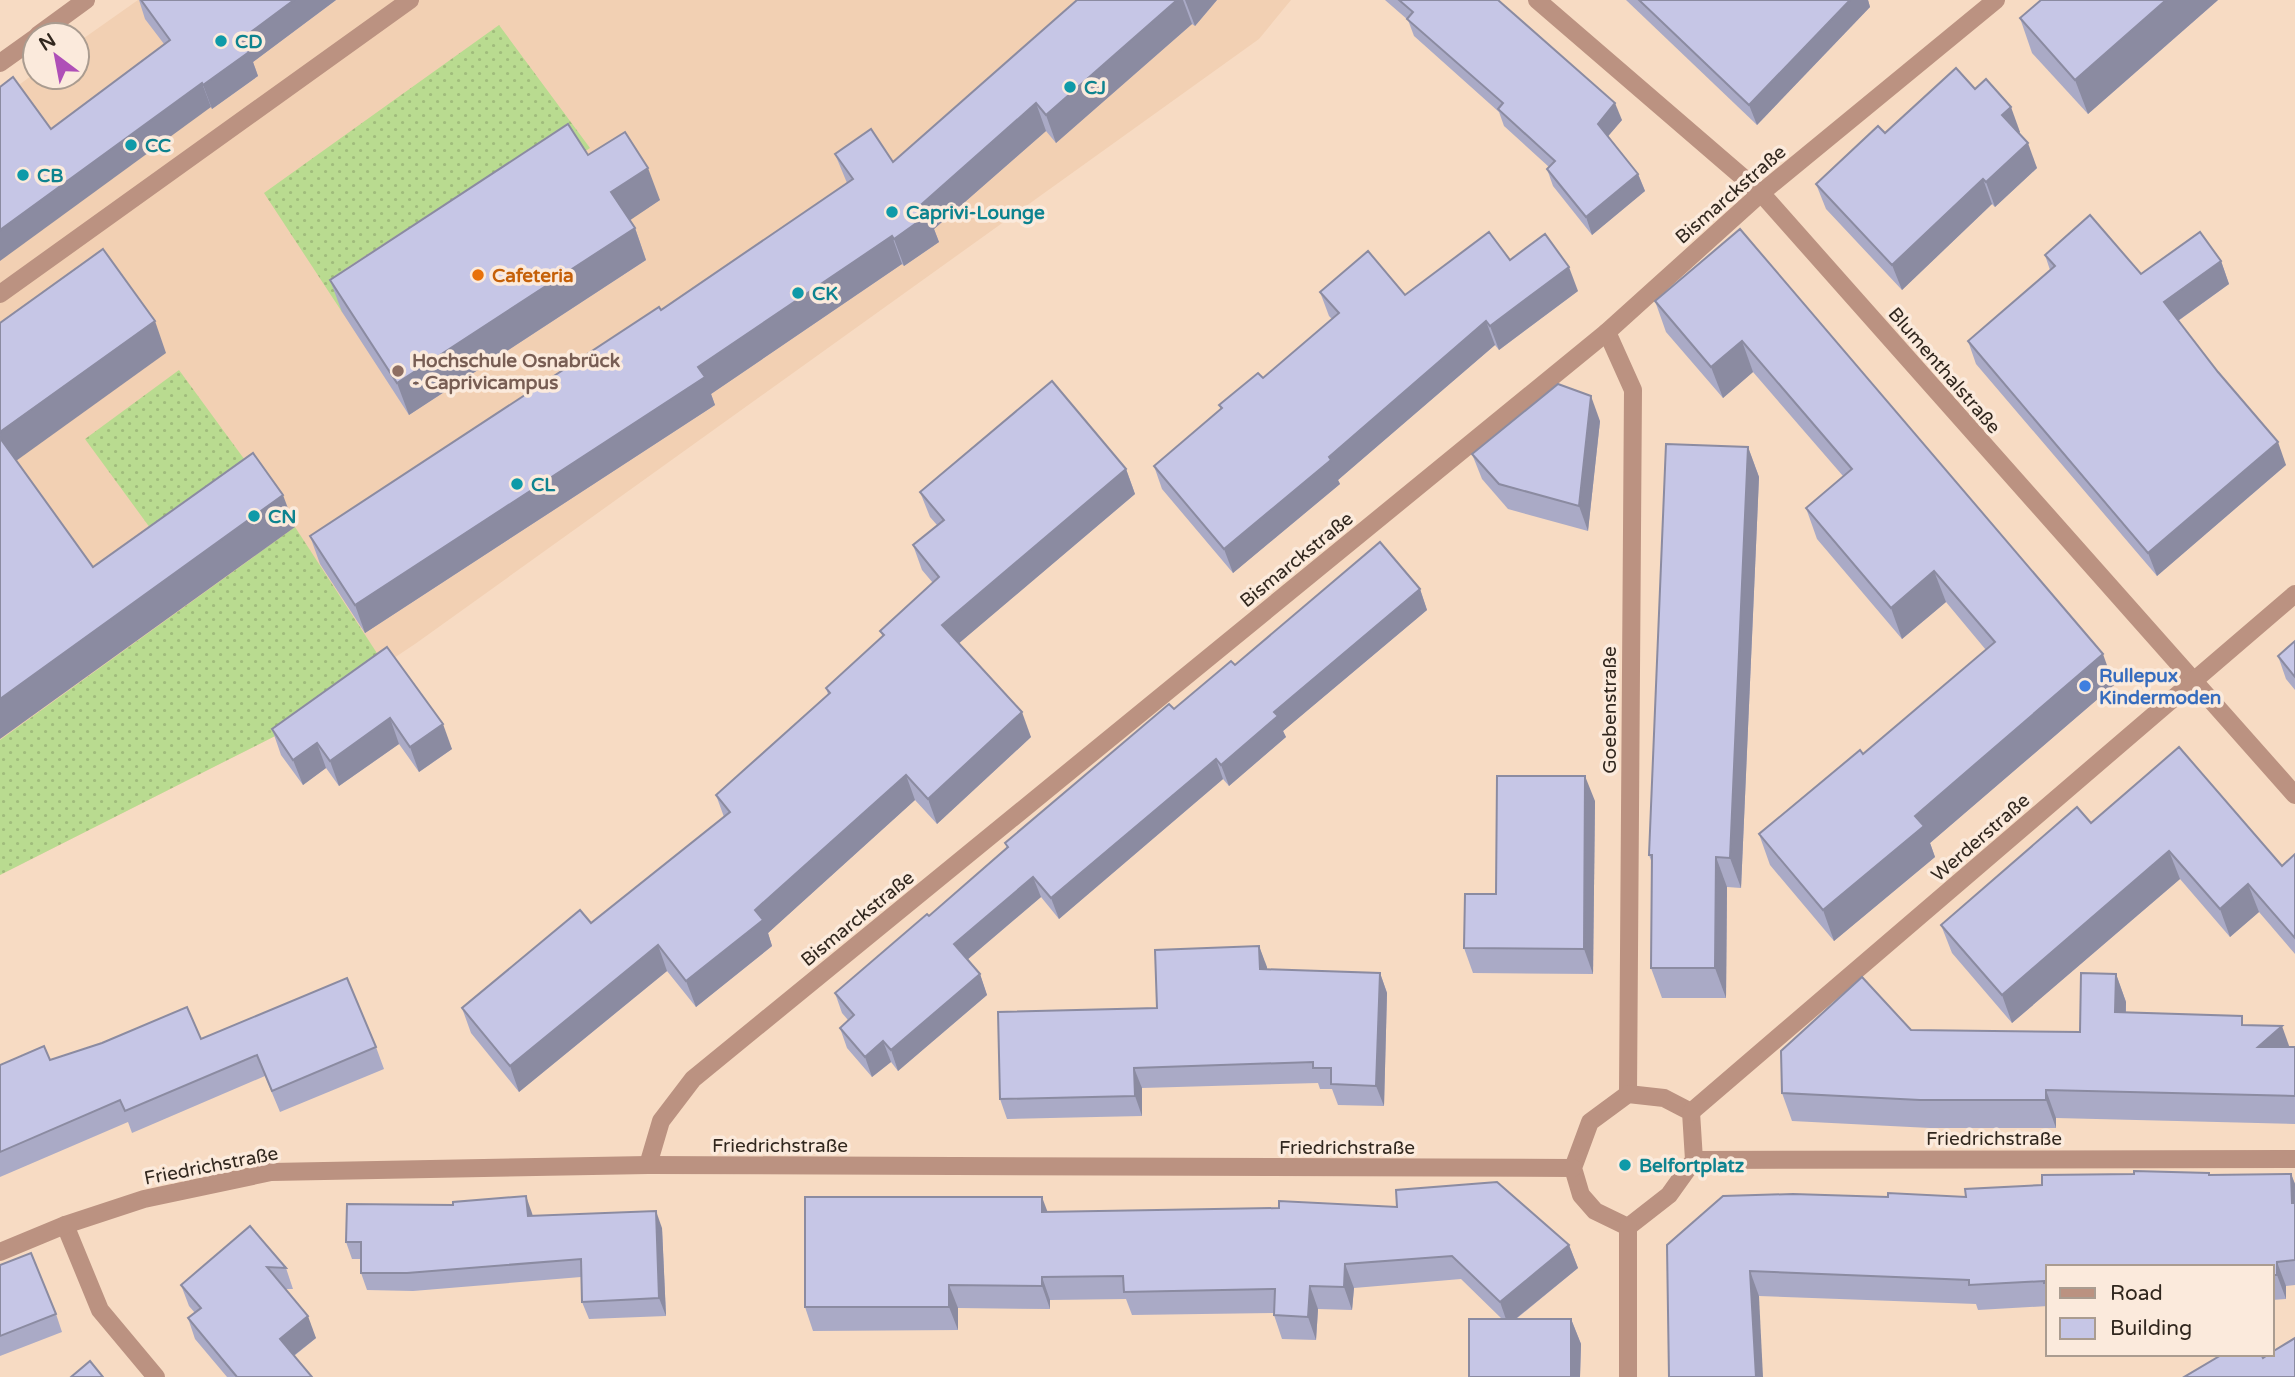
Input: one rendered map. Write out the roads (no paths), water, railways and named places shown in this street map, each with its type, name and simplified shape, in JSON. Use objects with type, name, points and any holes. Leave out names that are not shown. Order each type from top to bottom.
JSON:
[{"type":"street","points":[[57,21],[86,0]]},
{"type":"street","points":[[0,294],[410,0]]},
{"type":"street","name":"Blumenthalstraße","points":[[1537,0],[1761,193],[2295,795]]},
{"type":"street","name":"Bismarckstraße","points":[[648,1166],[661,1121],[693,1079],[1607,332],[1761,193],[1996,0]]},
{"type":"street","points":[[3,55],[21,45]]},
{"type":"street","name":"Goebenstraße","points":[[1607,332],[1633,390],[1628,1094]]},
{"type":"street","name":"Werderstraße","points":[[1690,1112],[2295,594]]},
{"type":"street","points":[[1628,1094],[1664,1098],[1690,1112],[1694,1160],[1669,1195],[1628,1227],[1595,1211],[1581,1195],[1573,1168],[1590,1122],[1628,1094]]},
{"type":"street","name":"Friedrichstraße","points":[[1694,1160],[2295,1159]]},
{"type":"street","name":"Friedrichstraße","points":[[0,1252],[65,1225],[144,1199],[271,1172],[648,1166],[1573,1168]]},
{"type":"street","points":[[65,1225],[100,1310],[156,1377]]},
{"type":"street","points":[[1628,1227],[1628,1377]]},
{"type":"place","name":"CD","points":[[221,41]]},
{"type":"place","name":"CJ","points":[[1070,87]]},
{"type":"place","name":"CC","points":[[131,145]]},
{"type":"place","name":"CB","points":[[23,175]]},
{"type":"place","name":"Caprivi-Lounge","points":[[892,212]]},
{"type":"place","name":"Cafeteria","points":[[478,275]]},
{"type":"place","name":"CK","points":[[798,293]]},
{"type":"place","name":"Hochschule Osnabrück - Caprivicampus","points":[[398,371]]},
{"type":"place","name":"CL","points":[[517,484]]},
{"type":"place","name":"CN","points":[[254,516]]},
{"type":"place","name":"Rullepux Kindermoden","points":[[2085,686]]},
{"type":"place","name":"Belfortplatz","points":[[1625,1165]]}]
